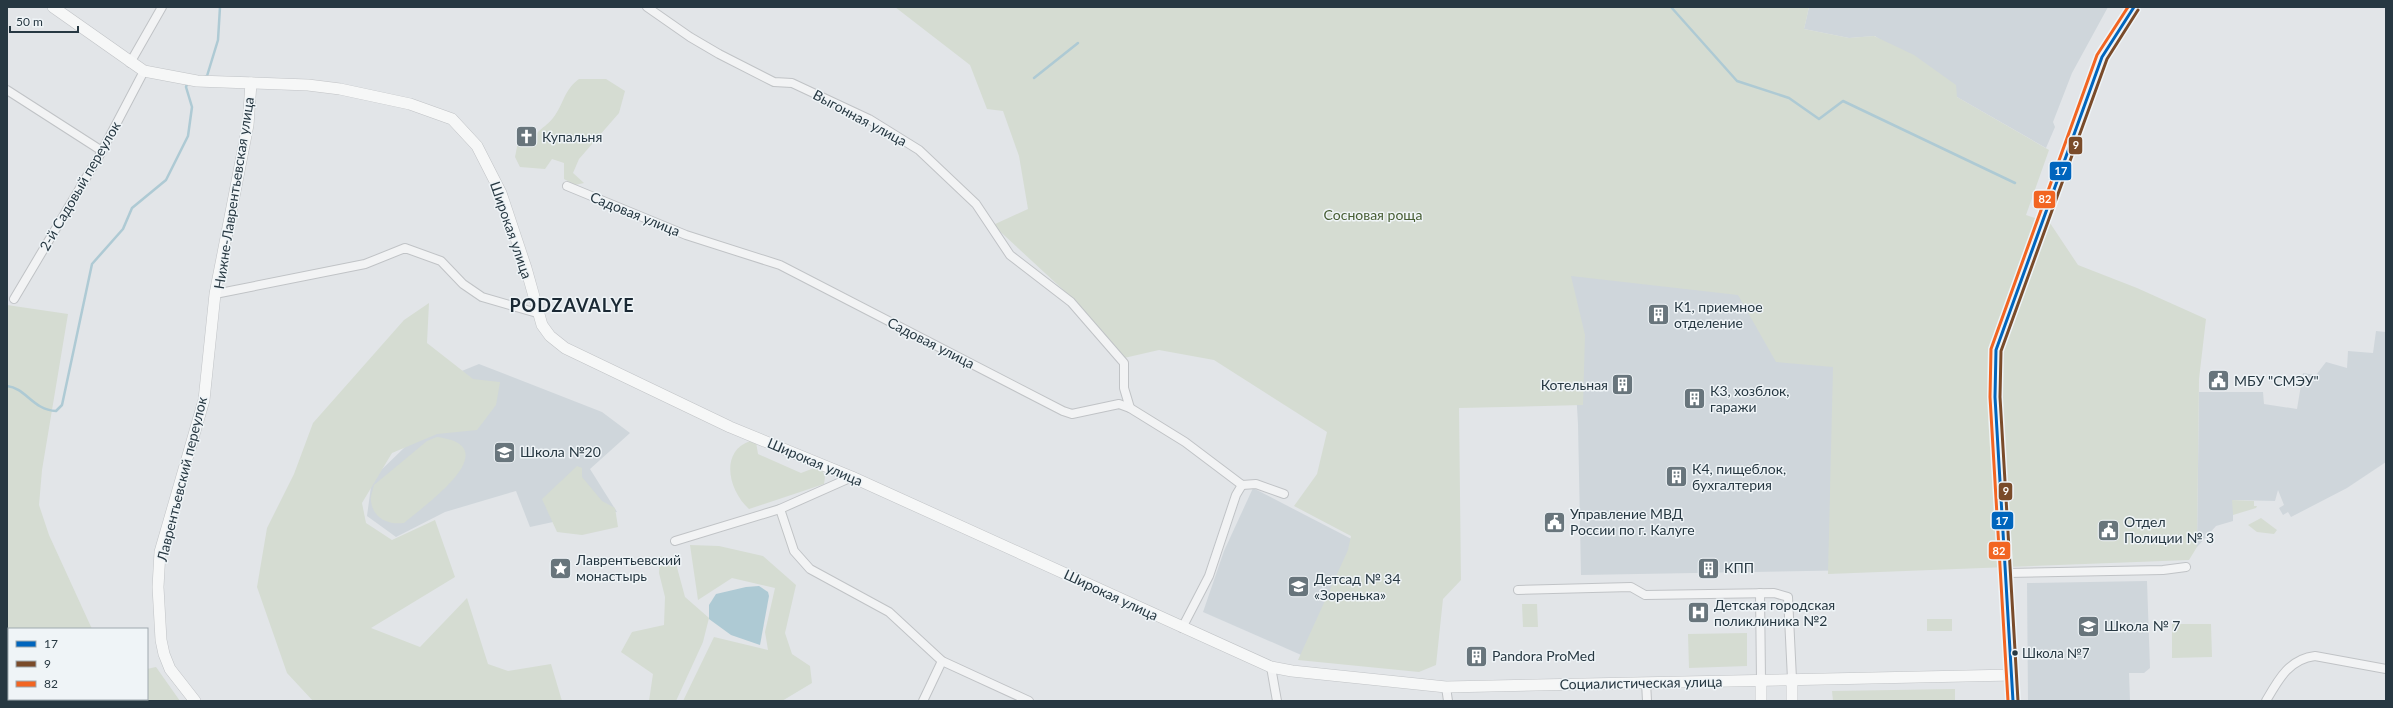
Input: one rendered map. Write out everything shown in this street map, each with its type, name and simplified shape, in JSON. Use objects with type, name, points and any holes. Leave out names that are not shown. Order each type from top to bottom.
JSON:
[{"type":"street","points":[[53,7],[130,63],[144,71],[197,81],[251,83]]},
{"type":"street","points":[[130,63],[162,7]]},
{"type":"street","name":"Выгонная улица","points":[[647,7],[690,37],[726,57],[774,82],[792,83],[855,112],[919,150],[976,204],[1010,255],[1070,302],[1124,363],[1124,388],[1130,408]]},
{"type":"street","points":[[2013,701],[2013,675],[2007,572],[1995,397],[1996,350],[2099,64],[2134,7]]},
{"type":"street","name":"2-й Садовый переулок","points":[[14,299],[102,151],[144,71]]},
{"type":"street","name":"Широкая улица","points":[[251,83],[340,89],[410,104],[452,119],[477,146],[501,194],[526,268],[537,313],[550,336],[565,348],[730,427],[852,477],[1182,628],[1271,667]]},
{"type":"street","name":"Нижне-Лаврентьевская улица","points":[[251,83],[248,125],[215,294],[366,264],[405,248],[441,261],[463,284],[482,297],[537,313]]},
{"type":"street","points":[[7,90],[102,151]]},
{"type":"street","name":"Садовая улица","points":[[567,186],[686,235],[780,265],[1063,411],[1072,414],[1119,404],[1130,408],[1185,442],[1242,485]]},
{"type":"street","name":"Лаврентьевский переулок","points":[[195,701],[170,669],[164,654],[158,587],[160,552],[204,400],[215,294]]},
{"type":"street","points":[[675,541],[780,509],[852,477]]},
{"type":"street","points":[[1182,628],[1209,576],[1236,495],[1242,485],[1256,484],[1284,494]]},
{"type":"street","points":[[780,509],[794,551],[810,569],[889,612],[942,661],[1029,701]]},
{"type":"street","points":[[2007,572],[2162,570],[2186,567]]},
{"type":"street","points":[[1518,590],[1631,587],[1644,596],[1760,592],[1774,593],[1788,597],[1792,701]]},
{"type":"street","points":[[1760,592],[1761,701]]},
{"type":"street","points":[[2266,701],[2279,679],[2287,669],[2305,657],[2315,656],[2386,669]]},
{"type":"street","points":[[923,701],[942,661]]},
{"type":"street","points":[[1271,667],[1277,701]]},
{"type":"street","name":"Социалистическая улица","points":[[1271,667],[1292,671],[1446,687],[2013,675]]},
{"type":"street","points":[[1646,682],[1647,701]]},
{"type":"street","points":[[1446,687],[1448,701]]},
{"type":"shaded area","points":[[1809,7],[2108,7],[2072,73],[2053,122],[2055,127],[2046,148],[1957,97],[1875,36],[1849,38],[1804,29]]},
{"type":"shaded area","points":[[1569,268],[1762,285],[1962,350],[1864,570],[1581,575],[1578,424]]},
{"type":"shaded area","points":[[2376,331],[2386,332],[2386,462],[2347,488],[2291,517],[2288,512],[2283,515],[2279,508],[2284,505],[2278,490],[2275,501],[2233,500],[2233,521],[2216,526],[2197,547],[2199,392],[2263,392],[2264,404],[2297,409],[2303,373],[2316,375],[2326,362],[2347,368],[2348,351],[2373,353]]},
{"type":"shaded area","name":"Школа №20","points":[[479,364],[602,412],[630,433],[590,469],[617,512],[576,517],[530,527],[516,491],[445,512],[396,537],[367,516],[372,479],[439,414],[447,377]]},
{"type":"shaded area","name":"Детсад № 34 «Зоренька»","points":[[1253,488],[1394,561],[1308,658],[1203,612],[1224,551]]},
{"type":"shaded area","name":"Школа № 7","points":[[2147,581],[2150,668],[2144,673],[2129,673],[2130,701],[2028,701],[2027,583]]},
{"type":"green space","name":"Сосновая роща","points":[[895,7],[1809,7],[1804,29],[1849,38],[1874,36],[1914,55],[1956,85],[1957,97],[2049,150],[2026,215],[2050,223],[2078,265],[2137,288],[2206,319],[2199,379],[2197,547],[2189,560],[1828,574],[1833,367],[1776,362],[1738,295],[1571,276],[1585,335],[1583,405],[1459,408],[1461,580],[1443,599],[1436,665],[1419,672],[1298,660],[1348,550],[1351,536],[1294,506],[1317,474],[1327,432],[1214,360],[1159,350],[1124,358],[1072,298],[993,225],[1028,209],[1019,156],[1003,111],[987,109],[970,65]]},
{"type":"green space","points":[[579,79],[606,79],[625,91],[619,113],[579,159],[573,173],[584,183],[575,185],[564,179],[564,163],[552,159],[545,169],[520,167],[515,157],[518,142],[530,144],[538,132],[547,125],[557,113],[570,88]]},
{"type":"green space","points":[[429,303],[427,343],[473,379],[500,382],[496,405],[477,430],[437,434],[392,453],[362,503],[366,523],[392,540],[435,520],[455,577],[371,628],[420,647],[467,598],[488,664],[508,671],[551,664],[562,701],[313,701],[287,673],[257,587],[267,528],[294,474],[313,423],[404,320]]},
{"type":"green space","points":[[7,305],[68,314],[42,470],[39,505],[49,535],[92,628],[8,628],[7,698]]},
{"type":"green space","points":[[437,437],[457,443],[465,452],[464,463],[455,477],[443,490],[404,523],[393,523],[383,520],[378,516],[372,507],[371,498],[374,485],[427,441]]},
{"type":"green space","points":[[750,441],[756,442],[758,454],[801,473],[814,468],[822,470],[825,477],[824,484],[749,509],[736,492],[730,472],[734,454],[740,446]]},
{"type":"green space","points":[[577,466],[582,468],[582,477],[602,501],[615,508],[618,527],[582,535],[557,532],[542,499]]},
{"type":"green space","points":[[2232,500],[2254,501],[2254,506],[2257,506],[2256,508],[2233,515]]},
{"type":"green space","points":[[2261,518],[2277,530],[2274,534],[2257,532],[2248,525]]},
{"type":"green space","points":[[690,545],[719,546],[763,556],[796,585],[785,633],[792,654],[810,666],[812,683],[782,701],[683,701],[714,637],[768,650],[765,632],[775,588],[732,578],[698,600]]},
{"type":"green space","points":[[660,556],[675,560],[685,597],[709,618],[703,642],[676,701],[649,701],[653,674],[621,652],[632,632],[664,625],[665,597],[659,573]]},
{"type":"green space","points":[[1522,604],[1537,604],[1538,627],[1523,627]]},
{"type":"green space","points":[[1927,619],[1952,619],[1952,631],[1927,631]]},
{"type":"green space","points":[[2172,624],[2211,624],[2212,657],[2172,658]]},
{"type":"green space","points":[[1747,633],[1747,666],[1689,668],[1688,634]]},
{"type":"green space","points":[[156,667],[180,701],[26,700],[148,700],[148,669]]},
{"type":"green space","points":[[1955,689],[1955,701],[1833,701],[1832,691]]},
{"type":"water","points":[[759,586],[768,592],[769,596],[760,645],[731,635],[709,619],[709,605],[716,594],[746,587]]},
{"type":"waterway","points":[[204,77],[207,76],[218,40],[220,7]]},
{"type":"waterway","points":[[1671,7],[1737,81],[1789,98],[1819,119],[1843,101],[2015,183]]},
{"type":"waterway","points":[[1034,78],[1078,43]]},
{"type":"waterway","points":[[7,386],[14,388],[41,407],[48,410],[56,411],[62,405],[92,264],[123,229],[132,208],[166,180],[188,136],[192,107],[186,87],[188,81]]},
{"type":"transit line","name":"82","points":[[2008,701],[1990,397],[1991,349],[2097,55],[2128,7]]},
{"type":"transit line","name":"17","points":[[2013,701],[1995,397],[1996,350],[2102,57],[2134,7]]},
{"type":"transit line","name":"9","points":[[2018,701],[2000,397],[2001,351],[2107,59],[2138,10]]},
{"type":"place","name":"Купальня","points":[[526,137]]},
{"type":"place","name":"К1, приемное отделение","points":[[1659,315]]},
{"type":"place","name":"МБУ \"СМЭУ\"","points":[[2218,381]]},
{"type":"place","name":"Котельная","points":[[1623,385]]},
{"type":"place","name":"К3, хозблок, гаражи","points":[[1694,399]]},
{"type":"place","name":"Школа №20","points":[[504,452]]},
{"type":"place","name":"К4, пищеблок, бухгалтерия","points":[[1677,477]]},
{"type":"place","name":"Управление МВД России по г. Калуге","points":[[1555,522]]},
{"type":"place","name":"Отдел Полиции № 3","points":[[2108,530]]},
{"type":"place","name":"Лаврентьевский монастырь","points":[[560,568]]},
{"type":"place","name":"КПП","points":[[1709,568]]},
{"type":"place","name":"Детсад № 34 «Зоренька»","points":[[1299,587]]},
{"type":"place","name":"Детская городская поликлиника №2","points":[[1698,613]]},
{"type":"place","name":"Школа № 7","points":[[2088,626]]},
{"type":"place","name":"Школа №7","points":[[2015,653]]},
{"type":"place","name":"Pandora ProMed","points":[[1477,656]]},
{"type":"district","name":"PODZAVALYE","points":[[572,306]]}]
